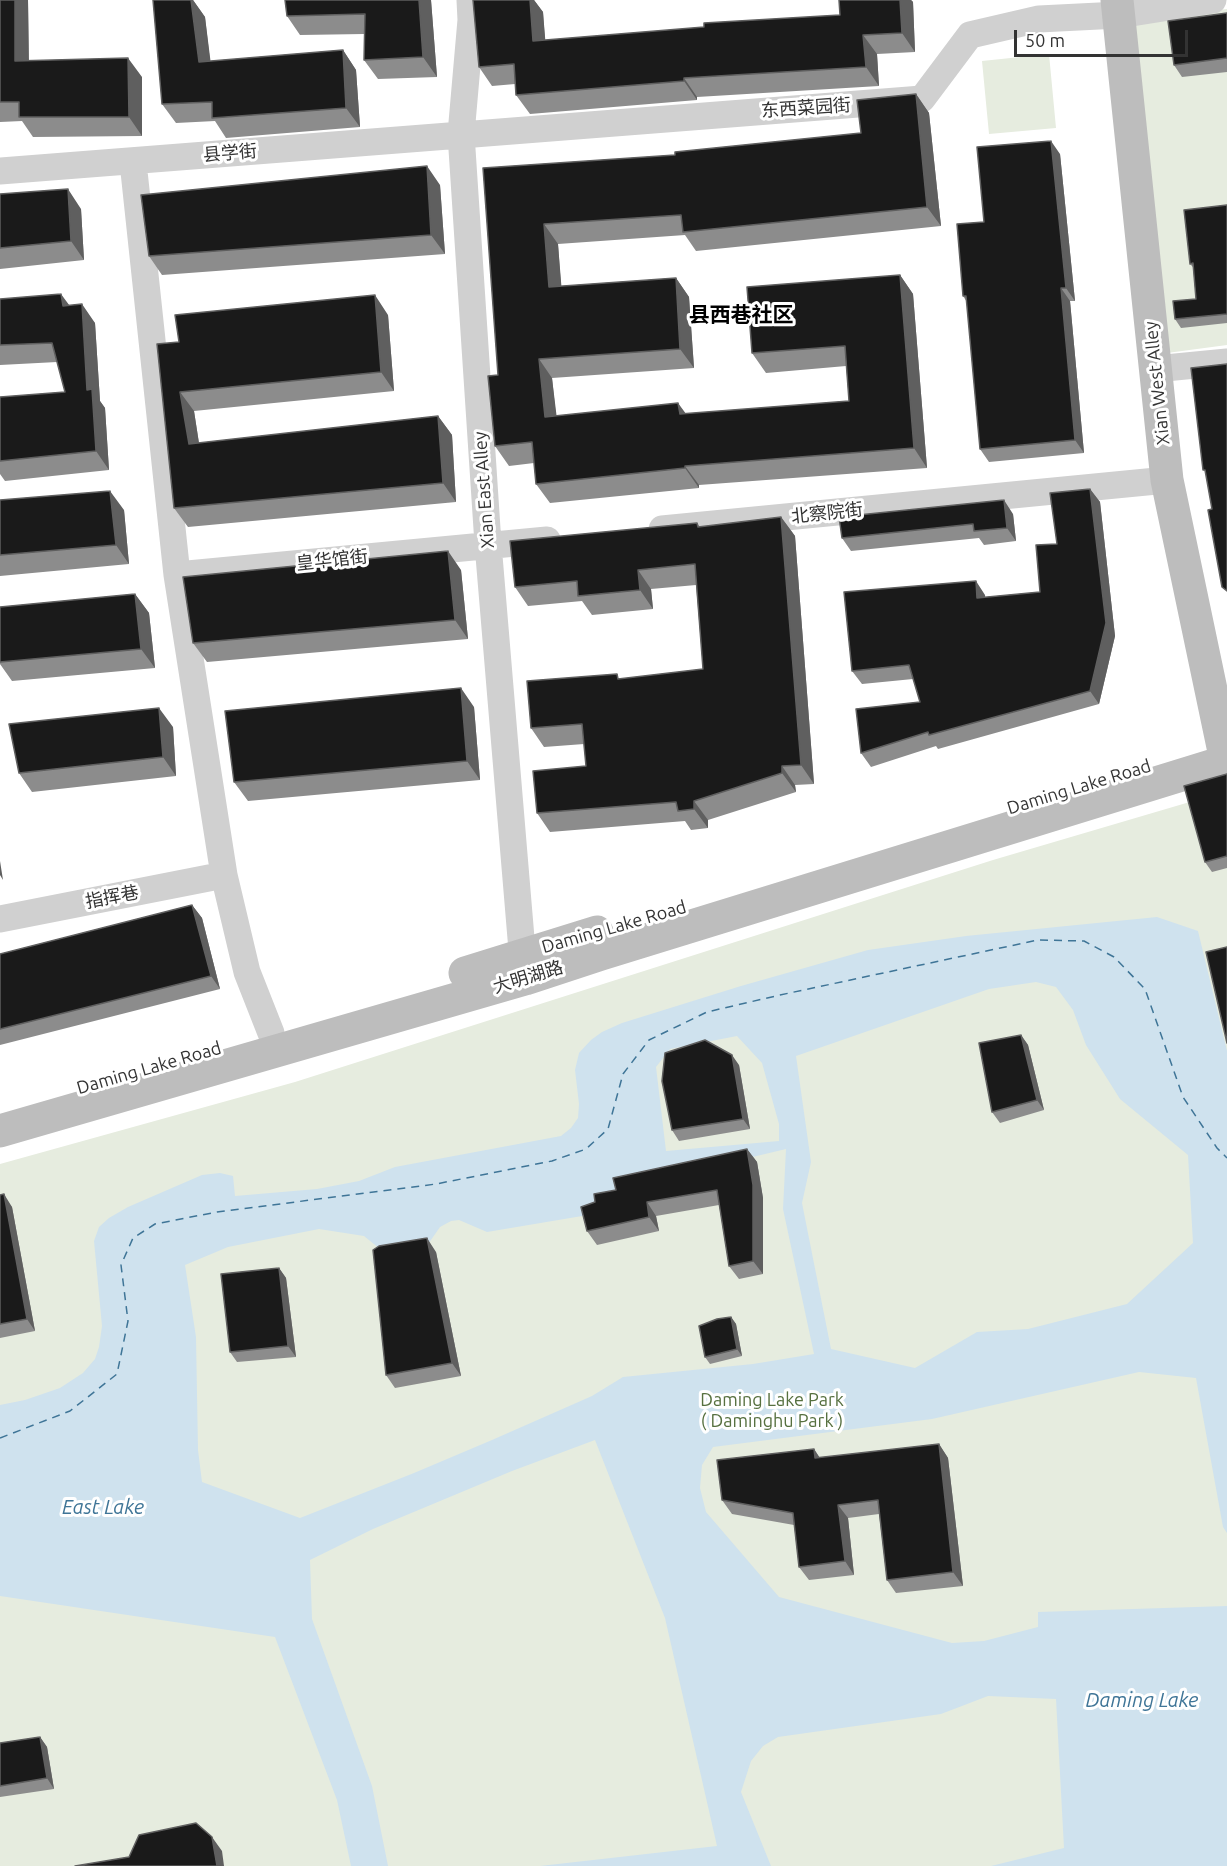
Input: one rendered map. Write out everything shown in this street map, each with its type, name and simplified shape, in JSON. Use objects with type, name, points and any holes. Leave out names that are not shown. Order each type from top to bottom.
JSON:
[{"type":"main road","name":"Xian West Alley","points":[[1118,7],[1167,480],[1226,751]]},
{"type":"main road","name":"大明湖路","points":[[0,1131],[266,1055],[508,982],[523,967],[613,950],[1226,751]]},
{"type":"main road","name":"Daming Lake Road","points":[[0,1111],[271,1033],[523,967]]},
{"type":"street","name":"Xian East Alley","points":[[470,0],[471,20],[461,134],[488,544],[523,967]]},
{"type":"street","name":"东西菜园街","points":[[461,134],[922,99],[970,35],[1039,19],[1118,7],[1213,0]]},
{"type":"street","name":"县学街","points":[[0,171],[461,134]]},
{"type":"street","points":[[133,162],[177,575],[224,875],[247,972],[271,1033]]},
{"type":"street","points":[[1155,369],[1227,362]]},
{"type":"street","name":"北察院街","points":[[643,530],[1167,480]]},
{"type":"street","points":[[488,544],[571,537]]},
{"type":"street","name":"皇华馆街","points":[[177,575],[488,544]]},
{"type":"street","name":"指挥巷","points":[[0,919],[224,875]]},
{"type":"green space","points":[[1227,9],[1227,345],[1167,353],[1127,20]]},
{"type":"green space","points":[[1049,54],[1056,128],[989,134],[982,61]]},
{"type":"green space","name":"Daming Lake Park ( Daminghu Park )","points":[[1227,791],[1227,1866],[0,1866],[0,1164],[295,1082],[993,860]]},
{"type":"water","points":[[1157,917],[1198,931],[1227,1051],[1227,1533],[1223,1527],[1196,1378],[1139,1372],[932,1419],[713,1447],[702,1465],[700,1488],[706,1512],[779,1597],[952,1643],[984,1641],[1038,1627],[1038,1612],[1227,1606],[1227,1866],[991,1866],[1064,1848],[1056,1699],[988,1696],[941,1714],[778,1737],[763,1746],[751,1761],[741,1792],[771,1866],[540,1866],[717,1846],[665,1618],[595,1440],[512,1471],[373,1529],[310,1560],[312,1619],[372,1786],[388,1866],[351,1866],[337,1800],[275,1637],[0,1596],[0,1405],[25,1400],[60,1388],[83,1373],[95,1359],[102,1326],[94,1241],[99,1227],[109,1218],[128,1207],[202,1175],[220,1173],[233,1176],[235,1196],[317,1189],[359,1181],[395,1167],[561,1136],[578,1118],[579,1104],[575,1070],[579,1053],[602,1032],[622,1023],[741,986],[868,950],[966,936]],"holes":[[[1036,982],[1056,987],[1073,1010],[1086,1045],[1120,1099],[1188,1155],[1193,1243],[1127,1304],[1028,1329],[977,1332],[915,1368],[831,1349],[802,1203],[811,1162],[796,1056],[989,989]],[[737,1036],[762,1063],[779,1124],[779,1141],[666,1151],[656,1067],[670,1049]],[[786,1149],[783,1209],[814,1354],[753,1364],[623,1377],[592,1396],[492,1440],[300,1518],[202,1482],[198,1450],[196,1337],[185,1265],[228,1247],[319,1229],[364,1236],[385,1253],[426,1247],[440,1227],[451,1221],[459,1220],[487,1232],[600,1213],[669,1177]]]},
{"type":"building","points":[[0,0],[15,0],[15,61],[128,58],[129,117],[19,117],[19,102],[0,102]]},
{"type":"building","points":[[153,0],[191,0],[199,62],[343,50],[346,108],[212,118],[212,102],[162,104]]},
{"type":"building","points":[[285,0],[419,0],[423,57],[364,60],[365,14],[287,16]]},
{"type":"building","points":[[473,0],[530,0],[533,41],[704,27],[704,23],[840,15],[839,0],[900,0],[902,33],[863,35],[866,67],[684,78],[684,81],[516,95],[514,64],[479,67]]},
{"type":"building","points":[[1227,13],[1227,58],[1174,65],[1168,21]]},
{"type":"building","points":[[916,94],[927,207],[683,232],[681,215],[544,224],[549,287],[676,278],[680,349],[539,359],[545,417],[678,403],[680,414],[849,401],[845,346],[752,353],[747,287],[900,275],[914,448],[685,466],[685,468],[536,484],[532,442],[495,446],[488,376],[498,375],[483,168],[675,155],[675,152],[861,133],[857,100]]},
{"type":"building","points":[[1051,141],[1066,288],[1061,288],[1075,440],[980,449],[957,224],[984,222],[977,147]]},
{"type":"building","points":[[427,166],[431,235],[149,256],[141,195]]},
{"type":"building","points":[[68,189],[71,241],[0,248],[0,194]]},
{"type":"building","points":[[1227,205],[1227,314],[1175,319],[1173,301],[1196,299],[1193,263],[1190,264],[1184,210]]},
{"type":"building","points":[[61,294],[63,306],[82,304],[87,390],[92,389],[96,451],[0,461],[0,397],[65,392],[52,343],[0,345],[0,299]]},
{"type":"building","points":[[375,295],[381,372],[180,392],[189,444],[438,416],[443,483],[174,508],[157,344],[179,342],[175,315]]},
{"type":"building","points":[[1227,364],[1227,591],[1222,587],[1208,510],[1212,509],[1205,470],[1203,470],[1191,368]]},
{"type":"building","points":[[1090,489],[1106,623],[1090,691],[929,735],[928,732],[861,753],[856,709],[920,702],[909,665],[852,671],[844,592],[976,581],[977,598],[1040,592],[1036,545],[1057,544],[1050,493]]},
{"type":"building","points":[[110,491],[116,545],[0,555],[0,500]]},
{"type":"building","points":[[1004,500],[1007,528],[974,531],[973,524],[842,538],[839,517]]},
{"type":"building","points":[[781,517],[801,765],[782,766],[782,773],[694,801],[694,809],[678,811],[676,802],[537,813],[533,771],[586,766],[582,724],[531,728],[527,681],[617,674],[618,679],[703,669],[695,564],[638,570],[640,590],[578,596],[577,581],[515,587],[510,541],[697,523],[698,527]]},
{"type":"building","points":[[448,551],[455,620],[193,643],[183,577]]},
{"type":"building","points":[[135,594],[141,649],[0,662],[0,607]]},
{"type":"building","points":[[461,688],[467,761],[234,782],[225,711]]},
{"type":"building","points":[[159,708],[163,757],[19,773],[9,724]]},
{"type":"building","points":[[1227,774],[1227,856],[1205,862],[1184,786]]},
{"type":"building","points":[[192,905],[211,976],[0,1029],[0,954]]},
{"type":"building","points":[[1227,947],[1227,1043],[1206,952]]},
{"type":"building","points":[[1021,1035],[1037,1100],[992,1112],[979,1043]]},
{"type":"building","points":[[705,1040],[732,1055],[743,1119],[672,1130],[662,1081],[665,1053]]},
{"type":"building","points":[[747,1149],[753,1185],[753,1261],[729,1266],[717,1190],[647,1202],[649,1217],[587,1231],[581,1207],[595,1202],[594,1194],[616,1190],[613,1178]]},
{"type":"building","points":[[4,1194],[27,1319],[0,1324],[0,1195]]},
{"type":"building","points":[[427,1238],[452,1363],[386,1375],[373,1250],[379,1246]]},
{"type":"building","points":[[279,1268],[288,1346],[230,1352],[221,1274]]},
{"type":"building","points":[[731,1317],[737,1349],[705,1357],[699,1326],[717,1319]]},
{"type":"building","points":[[939,1444],[953,1572],[887,1580],[878,1500],[838,1505],[845,1561],[799,1567],[793,1513],[722,1500],[717,1460],[814,1449],[815,1458]]},
{"type":"building","points":[[40,1737],[47,1778],[0,1786],[0,1743]]},
{"type":"building","points":[[196,1823],[212,1837],[217,1866],[75,1866],[129,1857],[139,1835]]},
{"type":"ferry route","points":[[0,1438],[70,1411],[117,1374],[128,1321],[121,1265],[133,1238],[155,1224],[217,1212],[436,1184],[552,1161],[586,1149],[608,1129],[623,1074],[649,1040],[707,1012],[780,995],[1038,940],[1084,941],[1114,957],[1145,989],[1183,1097],[1217,1148],[1227,1158]]},
{"type":"district","name":"县西巷社区","points":[[741,315]]},
{"type":"water label","name":"East Lake","points":[[103,1507]]},
{"type":"water label","name":"Daming Lake","points":[[1142,1700]]}]
